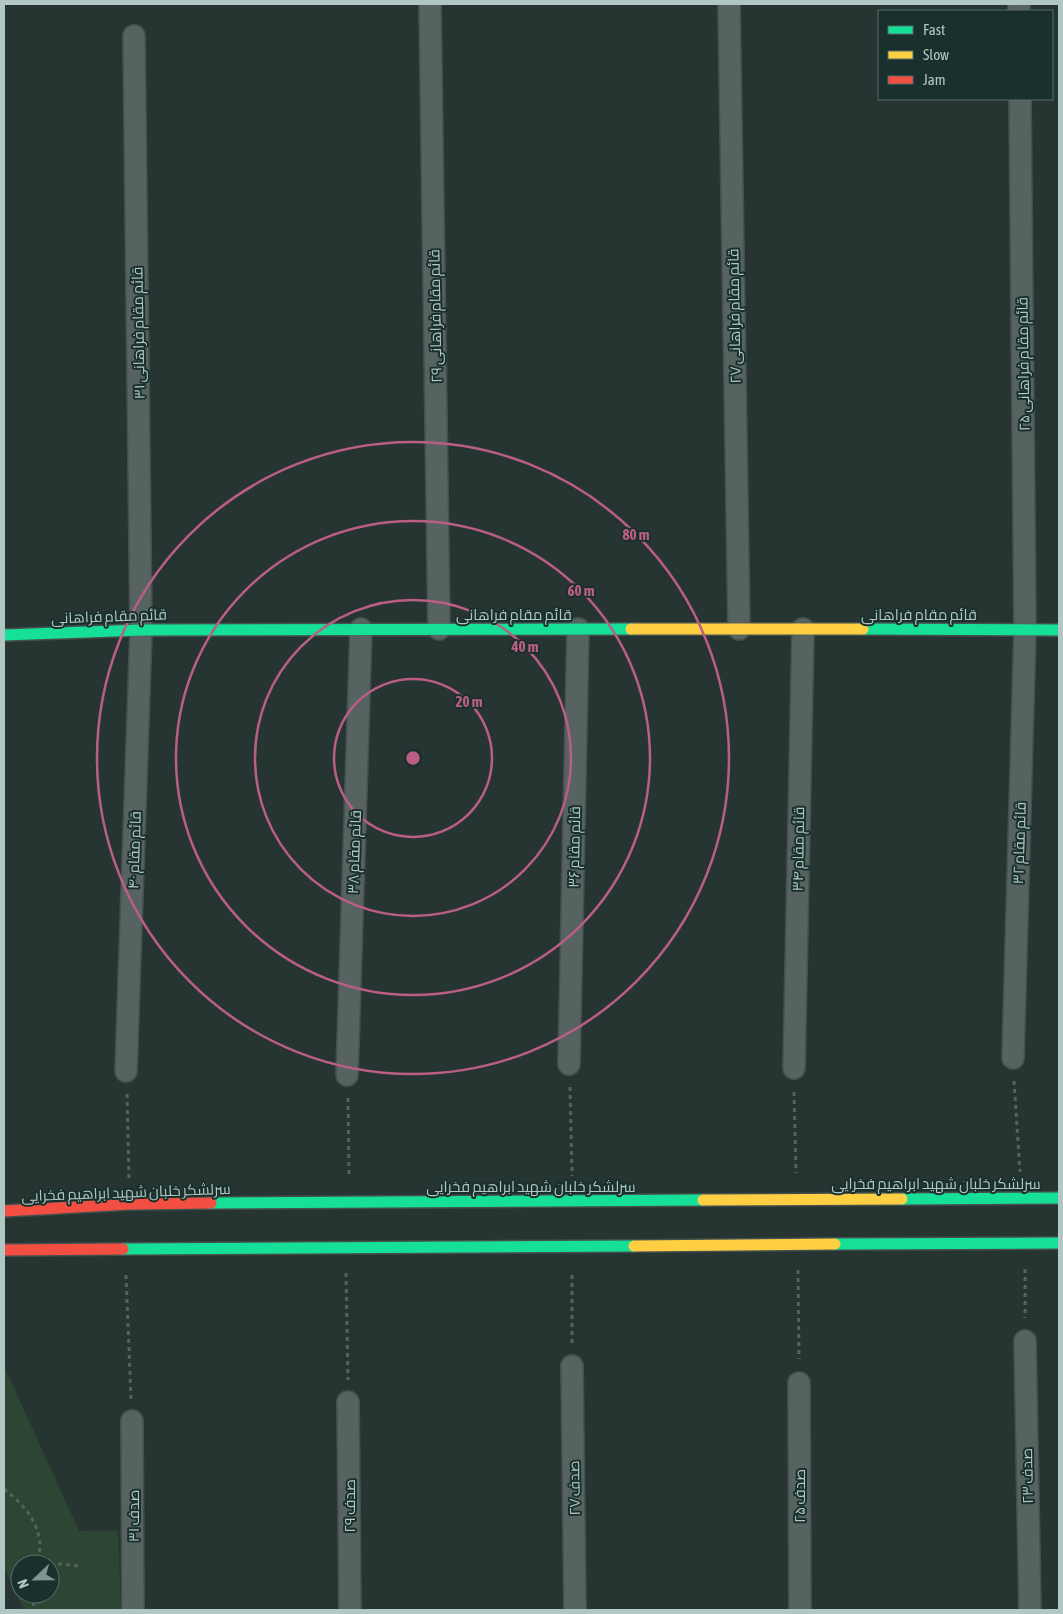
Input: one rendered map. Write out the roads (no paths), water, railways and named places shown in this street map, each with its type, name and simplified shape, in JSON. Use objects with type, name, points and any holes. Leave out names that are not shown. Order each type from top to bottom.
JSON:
[{"type":"street","name":"قائم مقام فراهانی ۲۹","points":[[430,4],[439,629]]},
{"type":"street","name":"قائم مقام فراهانی ۲۷","points":[[729,4],[739,629]]},
{"type":"street","name":"قائم مقام فراهانی ۳۱","points":[[134,36],[141,630]]},
{"type":"street","name":"قائم مقام فراهانی ۲۵","points":[[1020,100],[1025,629]]},
{"type":"street","name":"قائم مقام ۳۶","points":[[569,1064],[578,629]]},
{"type":"street","name":"قائم مقام ۳۴","points":[[794,1068],[803,629]]},
{"type":"street","name":"قائم مقام ۳۲","points":[[1013,1058],[1025,629]]},
{"type":"street","name":"قائم مقام فراهانی","points":[[4,635],[141,630],[1059,630]]},
{"type":"street","name":"قائم مقام ۴۰","points":[[126,1071],[141,630]]},
{"type":"street","name":"قائم مقام ۳۸","points":[[347,1075],[361,630]]},
{"type":"street","name":"سرلشکر خلبان شهید ابراهیم فخرایی","points":[[4,1211],[129,1204],[1059,1198]]},
{"type":"street","points":[[4,1250],[1059,1243]]},
{"type":"street","name":"صدف ۲۳","points":[[1025,1341],[1030,1610]]},
{"type":"street","name":"صدف ۲۷","points":[[572,1366],[575,1610]]},
{"type":"street","name":"صدف ۲۵","points":[[799,1383],[800,1610]]},
{"type":"street","name":"صدف ۲۹","points":[[348,1402],[350,1610]]},
{"type":"street","name":"صدف ۳۱","points":[[132,1421],[133,1610]]}]
